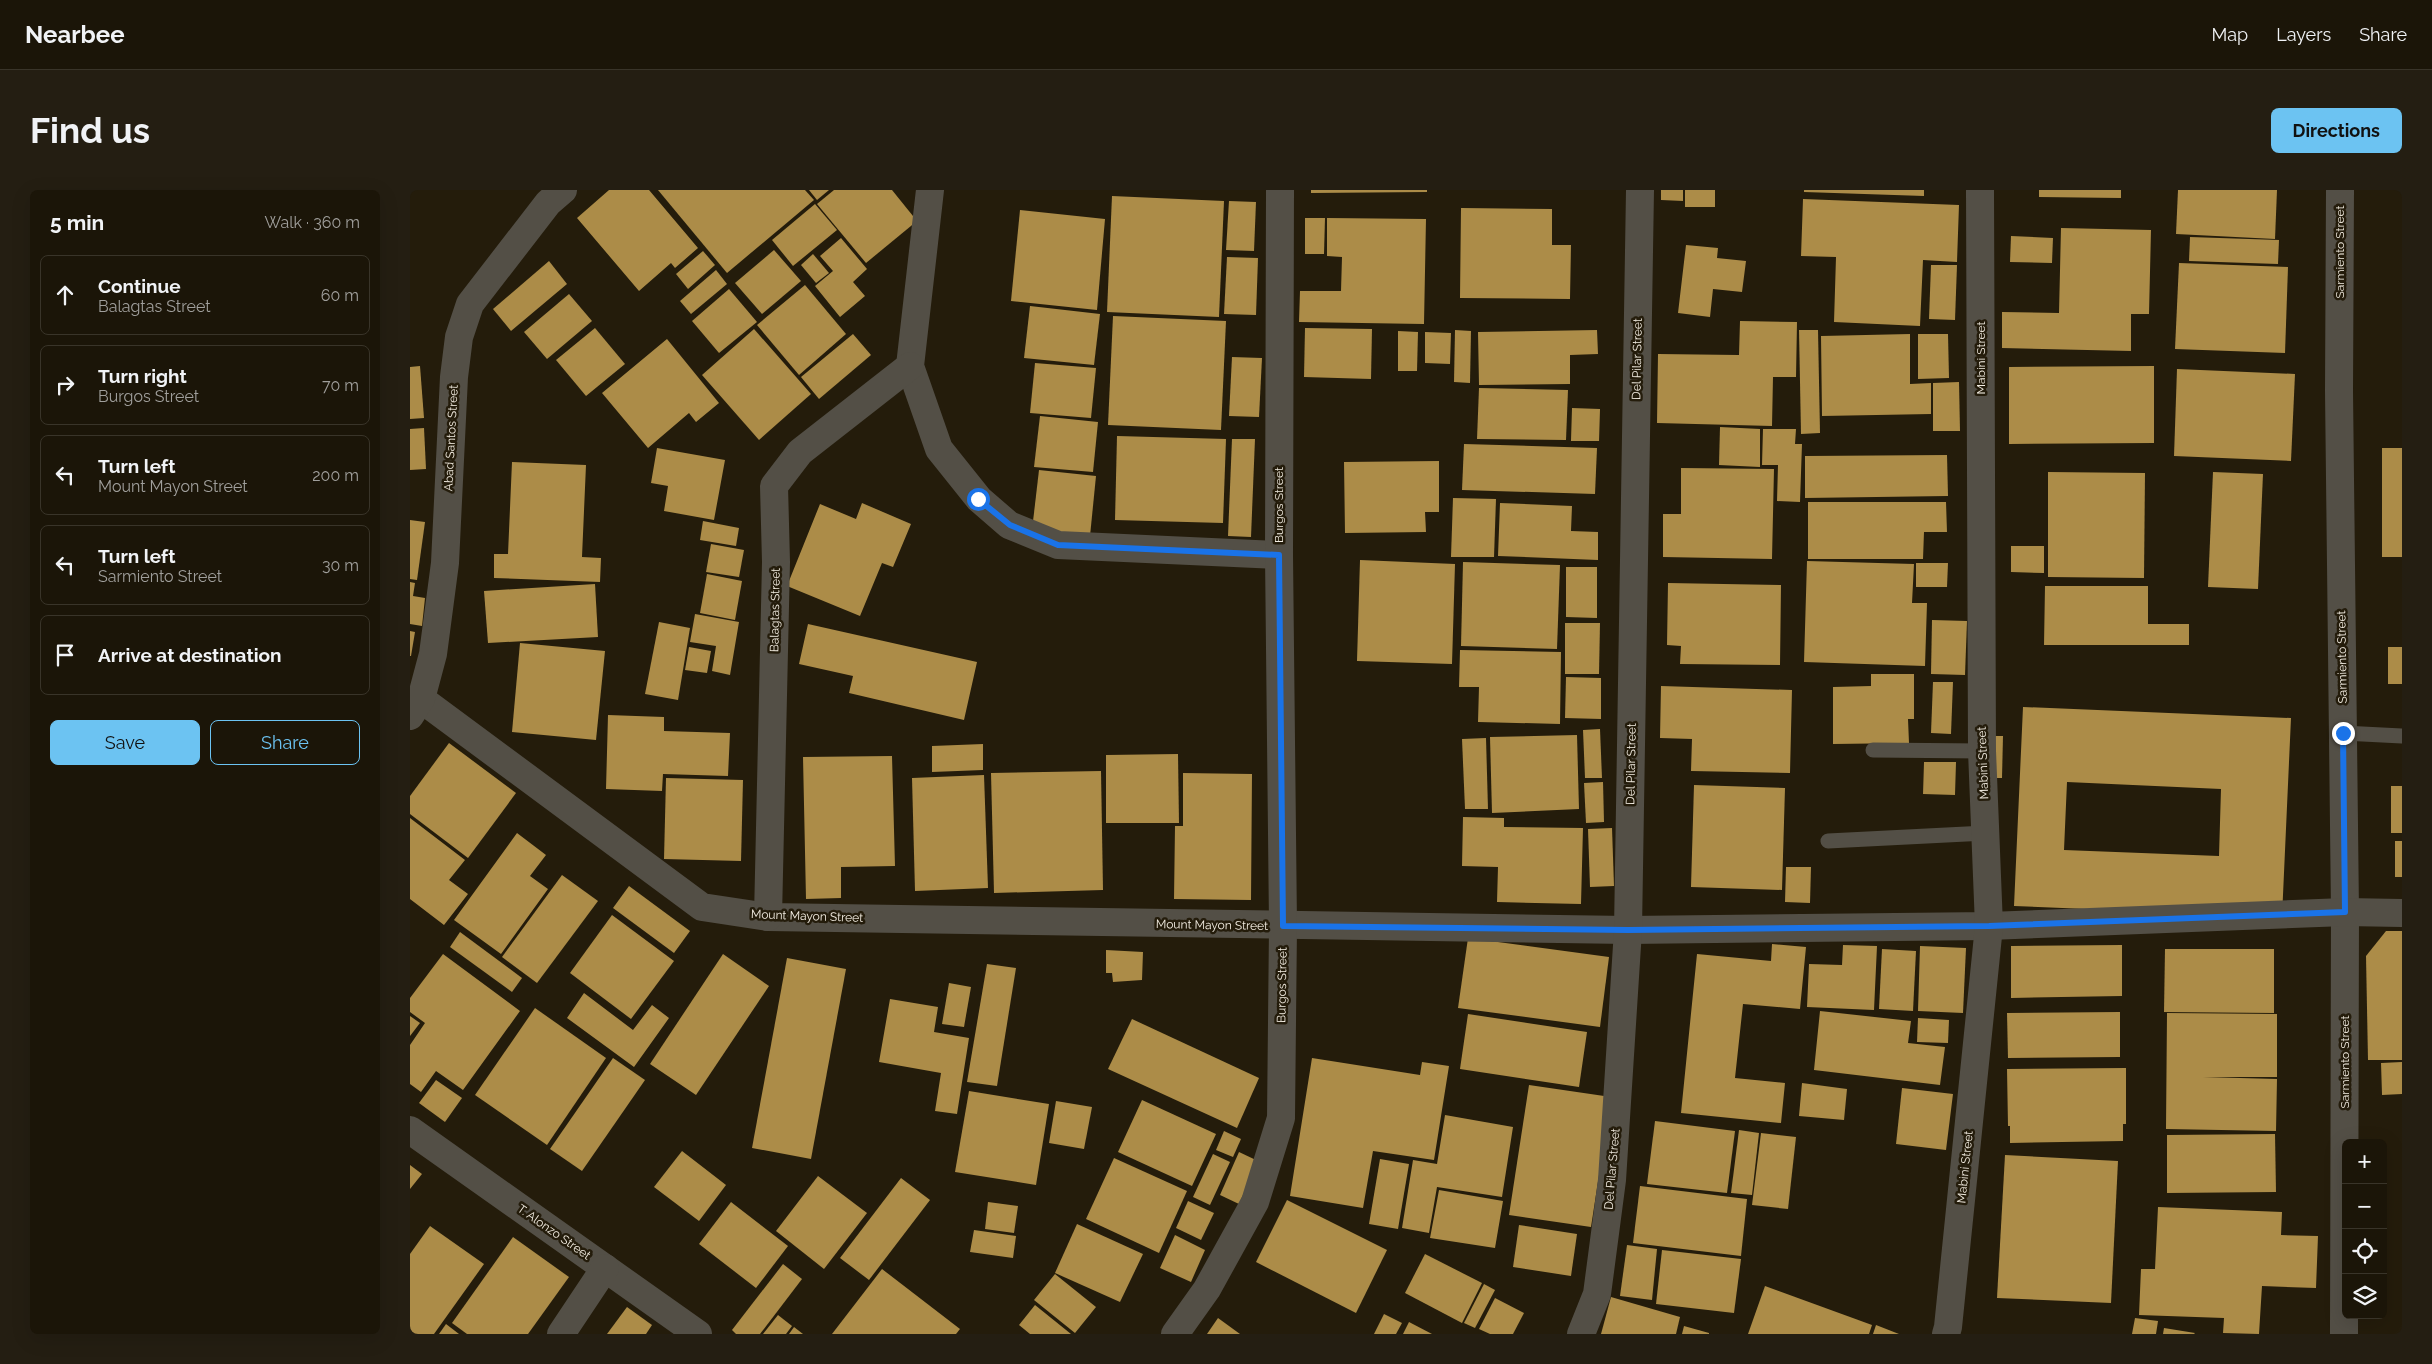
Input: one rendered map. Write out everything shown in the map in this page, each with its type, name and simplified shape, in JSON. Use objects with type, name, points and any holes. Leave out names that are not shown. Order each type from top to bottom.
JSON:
[{"type":"street","name":"Abad Santos Street","points":[[416,708],[433,654],[445,563],[454,377],[459,337],[470,304],[548,203],[563,190]]},
{"type":"street","points":[[930,190],[910,366],[940,448],[978,499],[1010,525],[1058,545],[1279,555]]},
{"type":"street","name":"Burgos Street","points":[[1174,1334],[1207,1289],[1255,1202],[1280,1118],[1283,926],[1279,555],[1280,190]]},
{"type":"street","name":"Del Pilar Street","points":[[1581,1334],[1597,1294],[1612,1180],[1628,930],[1640,190]]},
{"type":"street","name":"Mabini Street","points":[[1946,1334],[1989,926],[1982,751],[1980,190]]},
{"type":"street","name":"Sarmiento Street","points":[[2340,190],[2339,391],[2345,912],[2344,1334]]},
{"type":"street","name":"Balagtas Street","points":[[768,917],[776,562],[774,486],[800,452],[910,366]]},
{"type":"street","name":"Mount Mayon Street","points":[[416,708],[702,907],[768,917],[1628,930],[1989,926],[2345,912],[2402,913]]},
{"type":"street","name":"T. Alonzo Street","points":[[410,1130],[698,1334]]},
{"type":"street","points":[[561,1334],[605,1268]]},
{"type":"lane","points":[[2343,733],[2402,736]]},
{"type":"lane","points":[[1873,750],[1982,751]]},
{"type":"lane","points":[[1828,841],[1986,833]]},
{"type":"building","points":[[609,190],[649,190],[698,248],[675,268],[671,263],[639,291],[577,218]]},
{"type":"building","points":[[658,190],[805,190],[814,200],[727,273]]},
{"type":"building","points":[[809,190],[829,190],[817,200]]},
{"type":"building","points":[[834,190],[892,190],[917,221],[866,263],[817,204]]},
{"type":"building","points":[[1311,190],[1427,190],[1427,192],[1311,193]]},
{"type":"building","points":[[1661,190],[1683,190],[1683,201],[1661,200]]},
{"type":"building","points":[[1685,190],[1715,190],[1715,207],[1685,207]]},
{"type":"building","points":[[1804,190],[1924,190],[1924,196],[1804,192]]},
{"type":"building","points":[[2039,190],[2121,190],[2121,198],[2039,197]]},
{"type":"building","points":[[2178,190],[2277,190],[2275,239],[2176,234]]},
{"type":"building","points":[[1112,196],[1224,201],[1219,317],[1107,312]]},
{"type":"building","points":[[1803,199],[1959,205],[1957,262],[1923,260],[1920,326],[1834,322],[1836,257],[1801,256]]},
{"type":"building","points":[[1229,201],[1256,202],[1254,251],[1226,250]]},
{"type":"building","points":[[815,204],[837,230],[793,266],[772,240]]},
{"type":"building","points":[[1461,208],[1552,209],[1552,245],[1571,245],[1570,299],[1460,298]]},
{"type":"building","points":[[1020,210],[1105,219],[1097,310],[1011,301]]},
{"type":"building","points":[[1305,218],[1325,218],[1324,254],[1305,254]]},
{"type":"building","points":[[1327,218],[1426,219],[1424,324],[1299,322],[1300,291],[1341,291],[1342,257],[1327,256]]},
{"type":"building","points":[[2061,228],[2151,230],[2149,314],[2131,314],[2131,351],[2002,348],[2002,312],[2059,313]]},
{"type":"building","points":[[2011,236],[2053,238],[2052,263],[2010,262]]},
{"type":"building","points":[[2190,237],[2279,240],[2278,264],[2189,261]]},
{"type":"building","points":[[841,238],[867,269],[853,282],[865,296],[840,317],[815,286],[833,271],[820,256]]},
{"type":"building","points":[[1686,245],[1718,248],[1717,258],[1746,261],[1742,292],[1713,289],[1710,317],[1678,313]]},
{"type":"building","points":[[774,250],[801,281],[762,314],[735,283]]},
{"type":"building","points":[[703,251],[715,265],[688,289],[676,274]]},
{"type":"building","points":[[813,254],[829,273],[816,283],[801,265]]},
{"type":"building","points":[[1227,257],[1258,258],[1256,315],[1224,314]]},
{"type":"building","points":[[549,261],[567,284],[511,331],[493,309]]},
{"type":"building","points":[[2179,263],[2288,267],[2285,353],[2175,349]]},
{"type":"building","points":[[1931,265],[1957,265],[1955,320],[1929,319]]},
{"type":"building","points":[[716,270],[727,284],[691,314],[680,301]]},
{"type":"building","points":[[805,285],[846,334],[799,375],[757,325]]},
{"type":"building","points":[[729,289],[757,322],[719,353],[692,321]]},
{"type":"building","points":[[569,294],[592,321],[547,359],[524,332]]},
{"type":"building","points":[[1030,306],[1100,314],[1094,365],[1024,358]]},
{"type":"building","points":[[1113,316],[1226,321],[1221,430],[1108,425]]},
{"type":"building","points":[[1740,321],[1797,322],[1796,377],[1773,377],[1772,426],[1657,423],[1658,354],[1739,355]]},
{"type":"building","points":[[595,328],[625,364],[586,396],[556,360]]},
{"type":"building","points":[[1305,328],[1372,329],[1371,379],[1304,377]]},
{"type":"building","points":[[754,329],[811,394],[759,440],[702,375]]},
{"type":"building","points":[[1455,330],[1471,331],[1470,383],[1454,382]]},
{"type":"building","points":[[1597,330],[1598,354],[1570,355],[1570,384],[1479,385],[1478,332]]},
{"type":"building","points":[[1799,330],[1818,330],[1820,433],[1801,434]]},
{"type":"building","points":[[1398,331],[1418,332],[1417,371],[1398,371]]},
{"type":"building","points":[[1425,332],[1451,333],[1450,364],[1425,363]]},
{"type":"building","points":[[853,334],[871,355],[819,399],[801,377]]},
{"type":"building","points":[[1910,334],[1910,384],[1931,383],[1931,414],[1822,416],[1821,336]]},
{"type":"building","points":[[1918,334],[1948,334],[1949,378],[1918,379]]},
{"type":"building","points":[[667,339],[719,403],[696,422],[689,413],[648,448],[602,393]]},
{"type":"building","points":[[1232,357],[1262,358],[1259,417],[1229,416]]},
{"type":"building","points":[[1035,363],[1096,368],[1091,418],[1030,413]]},
{"type":"building","points":[[420,366],[424,418],[410,419],[410,367]]},
{"type":"building","points":[[2154,366],[2154,443],[2009,444],[2009,367]]},
{"type":"building","points":[[2177,369],[2295,374],[2291,461],[2174,456]]},
{"type":"building","points":[[1959,382],[1960,431],[1933,431],[1933,383]]},
{"type":"building","points":[[1479,388],[1568,390],[1566,440],[1477,439]]},
{"type":"building","points":[[1572,408],[1600,409],[1599,441],[1571,441]]},
{"type":"building","points":[[1040,416],[1098,422],[1093,472],[1034,467]]},
{"type":"building","points":[[1720,427],[1760,429],[1760,467],[1719,465]]},
{"type":"building","points":[[424,428],[426,469],[410,470],[410,429]]},
{"type":"building","points":[[1763,429],[1796,429],[1795,444],[1802,444],[1800,502],[1777,501],[1778,465],[1762,465]]},
{"type":"building","points":[[1117,436],[1226,439],[1223,523],[1115,520]]},
{"type":"building","points":[[1232,439],[1255,439],[1251,537],[1228,536]]},
{"type":"building","points":[[1464,444],[1597,448],[1595,494],[1462,490]]},
{"type":"building","points":[[657,448],[725,460],[714,520],[664,511],[668,486],[651,483]]},
{"type":"building","points":[[2382,448],[2402,448],[2402,557],[2382,557]]},
{"type":"building","points":[[1947,455],[1948,496],[1805,498],[1805,456]]},
{"type":"building","points":[[1439,461],[1439,512],[1425,512],[1426,532],[1345,533],[1344,462]]},
{"type":"building","points":[[512,462],[586,465],[582,557],[601,558],[600,582],[494,578],[494,554],[508,554]]},
{"type":"building","points":[[1681,468],[1774,469],[1772,559],[1663,557],[1663,514],[1681,514]]},
{"type":"building","points":[[1039,470],[1096,476],[1090,536],[1032,530]]},
{"type":"building","points":[[2048,472],[2145,473],[2144,578],[2048,577]]},
{"type":"building","points":[[2213,472],[2263,474],[2258,589],[2208,587]]},
{"type":"building","points":[[1453,498],[1496,499],[1494,557],[1451,557]]},
{"type":"building","points":[[1808,502],[1946,502],[1947,532],[1924,532],[1923,559],[1808,559]]},
{"type":"building","points":[[862,503],[911,524],[893,567],[882,563],[860,616],[787,586],[820,504],[856,519]]},
{"type":"building","points":[[1500,503],[1572,506],[1571,531],[1598,532],[1598,560],[1498,556]]},
{"type":"building","points":[[410,520],[425,522],[417,580],[410,579]]},
{"type":"building","points":[[703,521],[739,528],[736,546],[700,540]]},
{"type":"building","points":[[711,544],[744,550],[739,577],[706,572]]},
{"type":"building","points":[[2011,546],[2044,546],[2044,573],[2011,572]]},
{"type":"building","points":[[1360,560],[1455,564],[1452,664],[1357,661]]},
{"type":"building","points":[[1807,561],[1914,564],[1912,603],[1927,603],[1925,666],[1804,662]]},
{"type":"building","points":[[1463,562],[1560,565],[1557,649],[1461,646]]},
{"type":"building","points":[[1916,563],[1948,563],[1947,587],[1916,587]]},
{"type":"building","points":[[1566,567],[1597,567],[1597,618],[1566,617]]},
{"type":"building","points":[[707,574],[742,581],[735,620],[700,613]]},
{"type":"building","points":[[410,582],[415,583],[413,596],[425,598],[422,626],[410,624]]},
{"type":"building","points":[[1668,583],[1781,585],[1780,665],[1680,664],[1681,646],[1667,645]]},
{"type":"building","points":[[595,584],[598,637],[488,643],[484,591]]},
{"type":"building","points":[[2045,586],[2148,586],[2148,624],[2189,624],[2189,645],[2044,645]]},
{"type":"building","points":[[695,614],[739,622],[730,675],[712,671],[716,646],[690,642]]},
{"type":"building","points":[[1932,620],[1967,621],[1965,675],[1931,674]]},
{"type":"building","points":[[659,622],[690,628],[678,700],[645,694]]},
{"type":"building","points":[[1565,623],[1600,623],[1599,674],[1565,674]]},
{"type":"building","points":[[808,624],[977,662],[964,720],[849,693],[853,676],[799,664]]},
{"type":"building","points":[[410,631],[415,632],[411,656],[410,656]]},
{"type":"building","points":[[520,643],[605,651],[596,740],[512,732]]},
{"type":"building","points":[[689,647],[711,651],[707,673],[685,670]]},
{"type":"building","points":[[2388,647],[2402,647],[2402,684],[2388,684]]},
{"type":"building","points":[[1460,650],[1561,652],[1560,724],[1478,722],[1479,687],[1459,687]]},
{"type":"building","points":[[1871,674],[1914,674],[1914,719],[1908,719],[1909,743],[1833,744],[1833,687],[1871,686]]},
{"type":"building","points":[[1566,677],[1601,678],[1601,719],[1565,718]]},
{"type":"building","points":[[1933,682],[1953,682],[1951,734],[1931,733]]},
{"type":"building","points":[[1661,686],[1792,690],[1790,773],[1691,771],[1692,739],[1660,738]]},
{"type":"building","points":[[2023,707],[2291,718],[2282,917],[2014,906]],"holes":[[[2067,782],[2221,789],[2219,856],[2064,850]]]},
{"type":"building","points":[[608,715],[664,717],[664,731],[730,733],[728,776],[663,774],[662,791],[606,789]]},
{"type":"building","points":[[1600,729],[1602,778],[1585,778],[1583,730]]},
{"type":"building","points":[[1577,735],[1579,809],[1492,813],[1490,737]]},
{"type":"building","points":[[1995,736],[2003,736],[2002,778],[1994,778]]},
{"type":"building","points":[[1486,738],[1488,809],[1465,809],[1462,739]]},
{"type":"building","points":[[449,743],[516,793],[468,858],[410,814],[410,796]]},
{"type":"building","points":[[983,744],[983,770],[932,772],[932,746]]},
{"type":"building","points":[[1178,754],[1179,823],[1106,823],[1106,755]]},
{"type":"building","points":[[892,756],[895,866],[841,867],[841,898],[806,899],[803,757]]},
{"type":"building","points":[[1924,762],[1956,762],[1955,795],[1923,794]]},
{"type":"building","points":[[1101,771],[1103,890],[994,893],[991,773]]},
{"type":"building","points":[[1183,773],[1252,774],[1251,900],[1174,899],[1175,826],[1183,826]]},
{"type":"building","points":[[984,775],[988,888],[915,891],[912,778]]},
{"type":"building","points":[[666,778],[743,780],[741,861],[664,859]]},
{"type":"building","points":[[1603,782],[1604,822],[1586,823],[1584,783]]},
{"type":"building","points":[[1694,785],[1785,788],[1782,890],[1691,887]]},
{"type":"building","points":[[2391,786],[2402,786],[2402,833],[2391,833]]},
{"type":"building","points":[[1463,817],[1504,818],[1504,827],[1583,828],[1581,904],[1497,902],[1498,867],[1462,866]]},
{"type":"building","points":[[410,818],[465,860],[449,880],[468,894],[444,925],[410,899]]},
{"type":"building","points":[[1612,828],[1614,886],[1590,887],[1588,829]]},
{"type":"building","points":[[517,833],[546,855],[530,876],[548,889],[501,954],[454,920]]},
{"type":"building","points":[[2395,841],[2402,841],[2402,877],[2395,877]]},
{"type":"building","points":[[1786,867],[1811,867],[1810,903],[1785,902]]},
{"type":"building","points":[[562,875],[598,901],[537,983],[502,957]]},
{"type":"building","points":[[629,886],[690,931],[674,953],[613,908]]},
{"type":"building","points":[[612,915],[674,961],[631,1019],[570,973]]},
{"type":"building","points":[[2386,931],[2402,931],[2402,1060],[2368,1060],[2366,956]]},
{"type":"building","points":[[460,932],[522,978],[512,992],[450,947]]},
{"type":"building","points":[[1468,938],[1609,957],[1600,1027],[1458,1008]]},
{"type":"building","points":[[1772,944],[1806,947],[1800,1009],[1743,1004],[1735,1078],[1785,1083],[1781,1123],[1681,1113],[1697,954],[1771,961]]},
{"type":"building","points":[[1843,945],[1877,946],[1874,1010],[1807,1007],[1809,964],[1842,965]]},
{"type":"building","points":[[2122,945],[2122,996],[2011,998],[2011,946]]},
{"type":"building","points":[[1920,946],[1966,948],[1963,1013],[1918,1011]]},
{"type":"building","points":[[1882,949],[1916,951],[1913,1011],[1879,1009]]},
{"type":"building","points":[[2165,949],[2274,949],[2274,1013],[2164,1012]]},
{"type":"building","points":[[1106,950],[1143,952],[1142,980],[1113,982],[1112,973],[1106,973]]},
{"type":"building","points":[[443,954],[520,1011],[463,1090],[436,1071],[421,1092],[410,1084],[410,1045],[425,1023],[410,1012],[410,998]]},
{"type":"building","points":[[723,954],[769,986],[696,1095],[650,1064]]},
{"type":"building","points":[[787,958],[846,969],[811,1159],[752,1148]]},
{"type":"building","points":[[987,964],[1016,968],[997,1086],[967,1082]]},
{"type":"building","points":[[949,983],[971,987],[964,1027],[942,1024]]},
{"type":"building","points":[[584,993],[633,1030],[652,1005],[669,1018],[634,1067],[567,1018]]},
{"type":"building","points":[[890,999],[938,1007],[934,1032],[969,1038],[957,1114],[935,1111],[941,1073],[879,1062]]},
{"type":"building","points":[[535,1008],[606,1058],[547,1145],[475,1095]]},
{"type":"building","points":[[1820,1011],[1911,1021],[1908,1043],[1945,1047],[1940,1085],[1814,1070]]},
{"type":"building","points":[[2120,1012],[2120,1057],[2008,1058],[2007,1013]]},
{"type":"building","points":[[2167,1013],[2277,1014],[2277,1077],[2203,1077],[2277,1079],[2276,1131],[2166,1129]]},
{"type":"building","points":[[1468,1014],[1587,1032],[1579,1087],[1460,1069]]},
{"type":"building","points":[[410,1016],[420,1023],[410,1036]]},
{"type":"building","points":[[1918,1018],[1949,1020],[1948,1043],[1917,1042]]},
{"type":"building","points":[[1132,1019],[1259,1078],[1237,1128],[1108,1069]]},
{"type":"building","points":[[613,1058],[645,1080],[582,1171],[550,1149]]},
{"type":"building","points":[[1312,1058],[1420,1075],[1422,1062],[1449,1066],[1434,1160],[1373,1151],[1363,1208],[1290,1196]]},
{"type":"building","points":[[2402,1062],[2402,1094],[2382,1095],[2381,1063]]},
{"type":"building","points":[[2126,1068],[2126,1124],[2123,1124],[2123,1141],[2010,1143],[2007,1069]]},
{"type":"building","points":[[436,1080],[462,1098],[445,1122],[419,1103]]},
{"type":"building","points":[[1802,1083],[1847,1089],[1844,1120],[1799,1116]]},
{"type":"building","points":[[1529,1085],[1611,1097],[1591,1227],[1509,1215]]},
{"type":"building","points":[[1902,1088],[1953,1094],[1946,1150],[1896,1144]]},
{"type":"building","points":[[969,1091],[1049,1104],[1036,1185],[955,1172]]},
{"type":"building","points":[[1142,1100],[1216,1134],[1192,1186],[1118,1152]]},
{"type":"building","points":[[1056,1101],[1092,1107],[1084,1149],[1049,1143]]},
{"type":"building","points":[[1445,1115],[1513,1127],[1502,1197],[1437,1187],[1429,1233],[1402,1228],[1413,1160],[1437,1164]]},
{"type":"building","points":[[1655,1121],[1735,1131],[1727,1193],[1647,1184]]},
{"type":"building","points":[[1739,1130],[1759,1133],[1752,1195],[1731,1193]]},
{"type":"building","points":[[1224,1131],[1241,1139],[1233,1157],[1216,1150]]},
{"type":"building","points":[[1761,1133],[1796,1137],[1788,1209],[1752,1205]]},
{"type":"building","points":[[2275,1134],[2276,1192],[2167,1193],[2167,1135]]},
{"type":"building","points":[[682,1151],[726,1185],[699,1221],[654,1187]]},
{"type":"building","points":[[1239,1152],[1258,1161],[1239,1204],[1220,1195]]},
{"type":"building","points":[[1213,1154],[1230,1162],[1210,1205],[1193,1197]]},
{"type":"building","points":[[2005,1155],[2118,1161],[2111,1303],[1997,1298]]},
{"type":"building","points":[[1114,1158],[1187,1191],[1159,1253],[1086,1219]]},
{"type":"building","points":[[1380,1159],[1409,1164],[1398,1229],[1369,1224]]},
{"type":"building","points":[[410,1165],[422,1174],[410,1189]]},
{"type":"building","points":[[818,1176],[867,1213],[824,1269],[776,1231]]},
{"type":"building","points":[[901,1178],[930,1200],[869,1280],[840,1258]]},
{"type":"building","points":[[1640,1186],[1747,1199],[1741,1256],[1633,1243]]},
{"type":"building","points":[[1439,1190],[1503,1201],[1495,1248],[1430,1238]]},
{"type":"building","points":[[1287,1200],[1387,1250],[1356,1313],[1256,1262]]},
{"type":"building","points":[[1188,1201],[1214,1213],[1201,1240],[1176,1228]]},
{"type":"building","points":[[731,1202],[788,1246],[756,1288],[699,1244]]},
{"type":"building","points":[[988,1202],[1018,1206],[1014,1233],[985,1229]]},
{"type":"building","points":[[2158,1207],[2282,1212],[2281,1235],[2318,1236],[2316,1288],[2262,1286],[2259,1334],[2223,1333],[2224,1318],[2139,1315],[2141,1269],[2155,1269]]},
{"type":"building","points":[[1077,1224],[1143,1254],[1120,1302],[1055,1273]]},
{"type":"building","points":[[1519,1225],[1577,1234],[1571,1276],[1513,1267]]},
{"type":"building","points":[[430,1226],[484,1264],[434,1334],[410,1334],[410,1254]]},
{"type":"building","points":[[974,1230],[1016,1236],[1013,1258],[970,1252]]},
{"type":"building","points":[[1175,1235],[1205,1250],[1191,1282],[1160,1268]]},
{"type":"building","points":[[513,1237],[569,1277],[528,1334],[467,1334],[452,1323]]},
{"type":"building","points":[[1627,1245],[1657,1249],[1652,1300],[1620,1296]]},
{"type":"building","points":[[1662,1250],[1741,1259],[1734,1313],[1656,1304]]},
{"type":"building","points":[[1425,1254],[1482,1283],[1462,1323],[1405,1293]]},
{"type":"building","points":[[783,1264],[802,1279],[760,1334],[736,1334],[732,1330]]},
{"type":"building","points":[[882,1269],[960,1329],[956,1334],[832,1334]]},
{"type":"building","points":[[1055,1274],[1096,1307],[1075,1333],[1034,1300]]},
{"type":"building","points":[[1484,1284],[1495,1290],[1475,1328],[1464,1323]]},
{"type":"building","points":[[1765,1286],[1872,1325],[1869,1334],[1748,1334]]},
{"type":"building","points":[[1611,1297],[1680,1317],[1676,1334],[1601,1334]]},
{"type":"building","points":[[1495,1298],[1524,1313],[1513,1334],[1490,1334],[1479,1329]]},
{"type":"building","points":[[1035,1305],[1071,1334],[1030,1334],[1019,1325]]},
{"type":"building","points":[[627,1307],[652,1325],[646,1334],[607,1334]]},
{"type":"building","points":[[1384,1314],[1402,1323],[1396,1334],[1374,1334]]},
{"type":"building","points":[[778,1315],[792,1326],[786,1334],[763,1334]]},
{"type":"building","points":[[1218,1318],[1240,1334],[1207,1334]]},
{"type":"building","points":[[2135,1318],[2158,1321],[2156,1334],[2132,1334]]},
{"type":"building","points":[[1409,1322],[1432,1334],[1403,1334]]},
{"type":"building","points":[[446,1324],[459,1334],[439,1334]]},
{"type":"building","points":[[1876,1325],[1899,1334],[1873,1334]]},
{"type":"building","points":[[1684,1326],[1709,1333],[1709,1334],[1682,1334]]},
{"type":"building","points":[[794,1327],[803,1334],[789,1334]]},
{"type":"building","points":[[2164,1328],[2195,1333],[2163,1334]]},
{"type":"route","points":[[978,499],[1010,525],[1058,545],[1279,555],[1283,926],[1628,930],[1989,926],[2345,912],[2343,733]]}]
